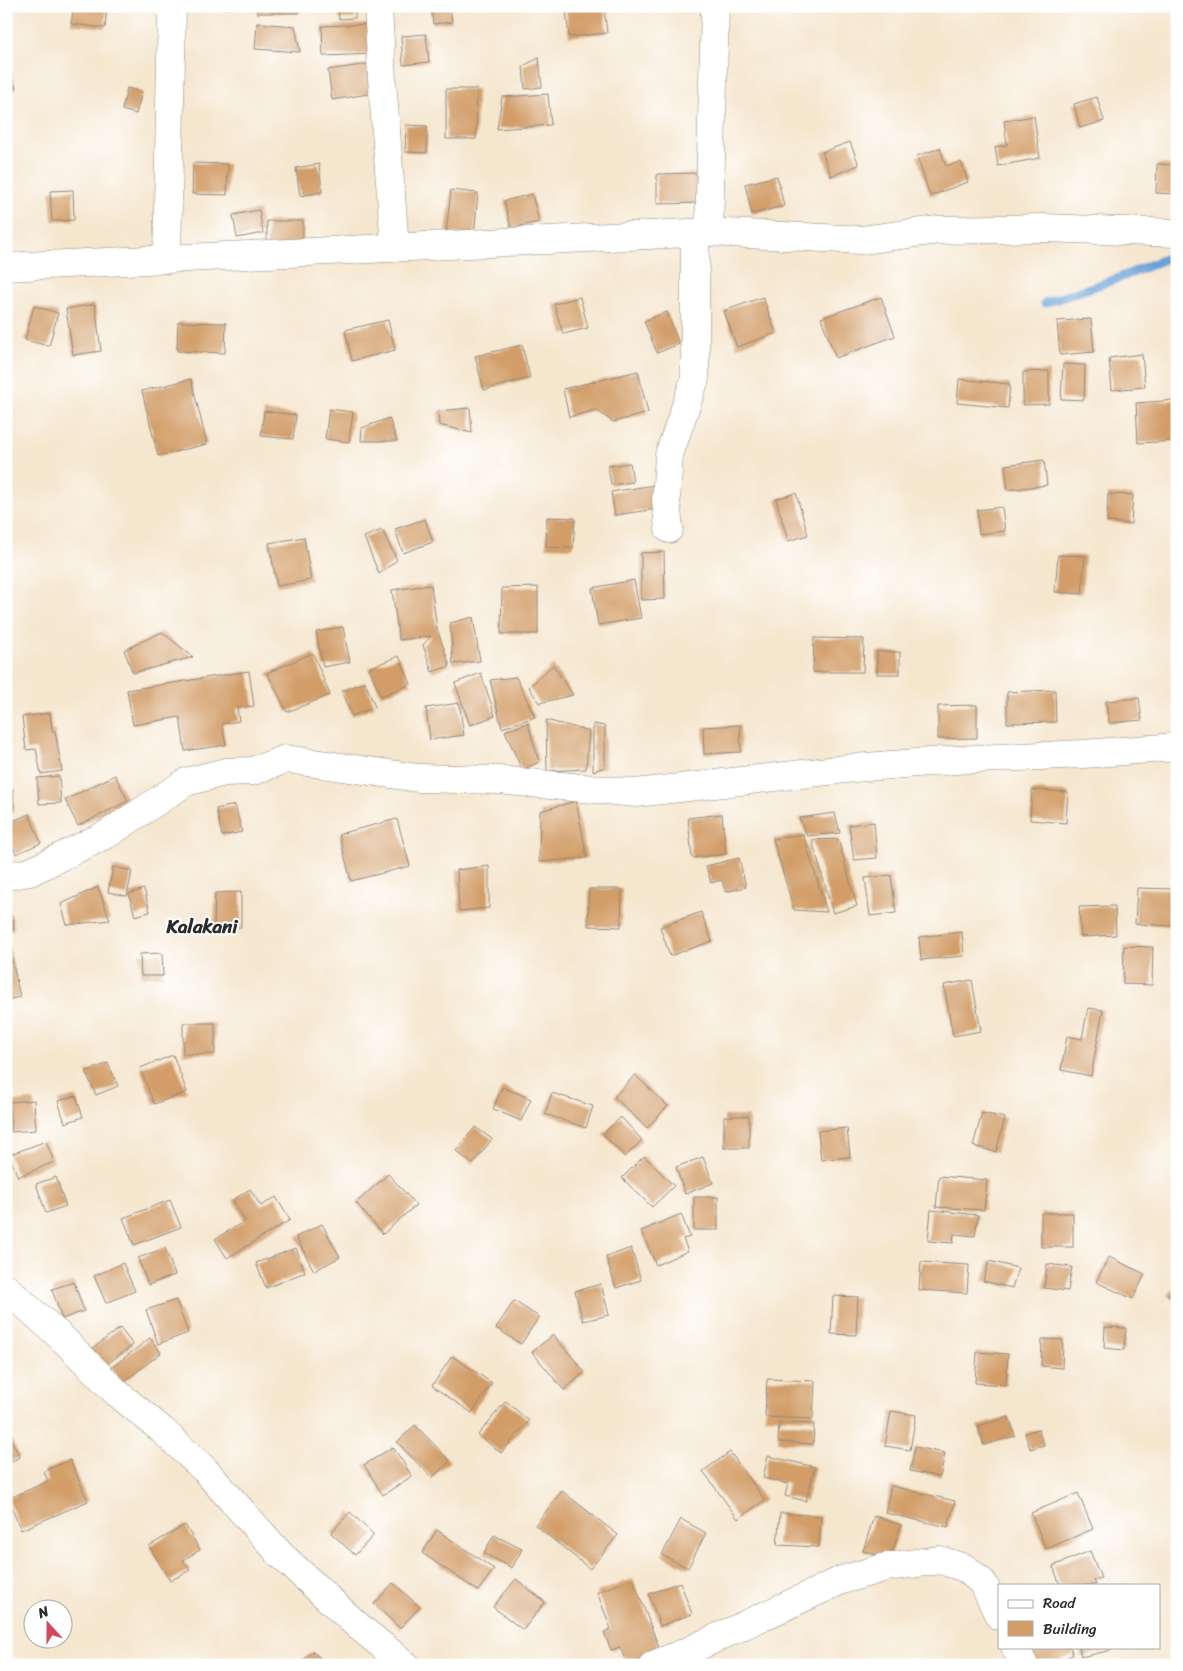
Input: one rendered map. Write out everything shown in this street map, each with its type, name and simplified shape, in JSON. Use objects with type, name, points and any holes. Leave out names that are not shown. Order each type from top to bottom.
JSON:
[{"type":"street","points":[[167,258],[172,6]]},
{"type":"street","points":[[378,6],[395,247]]},
{"type":"street","points":[[670,528],[666,500],[669,455],[695,379],[715,6]]},
{"type":"street","points":[[6,267],[702,232],[862,240],[938,230],[1045,228],[1177,233]]},
{"type":"street","points":[[6,876],[30,872],[109,833],[186,782],[225,772],[253,771],[286,759],[418,778],[498,780],[636,793],[854,768],[954,760],[1177,748]]},
{"type":"street","points":[[6,1288],[64,1339],[117,1393],[162,1430],[205,1470],[288,1561],[358,1626],[406,1665]]},
{"type":"street","points":[[653,1665],[722,1636],[842,1580],[886,1567],[940,1560],[965,1568],[983,1584],[998,1614]]},
{"type":"street","points":[[1016,1648],[1024,1665]]},
{"type":"building","points":[[74,6],[107,6],[105,28],[71,24]]},
{"type":"building","points":[[192,6],[231,6],[231,8],[192,8]]},
{"type":"building","points":[[257,6],[300,6],[299,13],[257,13]]},
{"type":"building","points":[[338,6],[355,6],[355,18],[339,19]]},
{"type":"building","points":[[431,6],[450,6],[452,22],[433,24]]},
{"type":"building","points":[[604,7],[607,33],[569,37],[566,11]]},
{"type":"building","points":[[257,23],[295,26],[300,52],[255,49]]},
{"type":"building","points":[[373,24],[374,54],[323,56],[322,26]]},
{"type":"building","points":[[426,34],[429,62],[403,65],[401,36]]},
{"type":"building","points":[[539,58],[542,87],[525,89],[523,66]]},
{"type":"building","points":[[369,64],[374,93],[332,100],[328,70]]},
{"type":"building","points":[[8,66],[16,89],[6,93],[6,67]]},
{"type":"building","points":[[127,88],[142,92],[136,114],[122,110]]},
{"type":"building","points":[[446,89],[477,89],[476,139],[446,139]]},
{"type":"building","points":[[548,94],[551,125],[497,129],[502,97]]},
{"type":"building","points":[[1097,97],[1104,121],[1080,128],[1074,104]]},
{"type":"building","points":[[1034,116],[1040,158],[998,166],[995,147],[1007,145],[1004,121]]},
{"type":"building","points":[[406,125],[427,126],[427,153],[405,152]]},
{"type":"building","points":[[6,128],[9,128],[11,149],[6,150]]},
{"type":"building","points":[[850,142],[859,165],[831,176],[822,152]]},
{"type":"building","points":[[940,148],[946,166],[961,162],[968,182],[930,196],[917,156]]},
{"type":"building","points":[[193,163],[228,164],[227,195],[192,194]]},
{"type":"building","points":[[319,164],[322,192],[300,196],[296,168]]},
{"type":"building","points":[[1157,164],[1177,165],[1177,194],[1156,193]]},
{"type":"building","points":[[702,173],[703,203],[657,204],[657,174]]},
{"type":"building","points":[[777,176],[784,206],[752,214],[745,184]]},
{"type":"building","points":[[73,190],[74,220],[52,221],[50,191]]},
{"type":"building","points":[[451,190],[478,193],[474,236],[446,233]]},
{"type":"building","points":[[532,194],[539,222],[511,228],[504,201]]},
{"type":"building","points":[[259,210],[263,233],[237,238],[233,215]]},
{"type":"building","points":[[267,221],[303,221],[303,252],[267,252]]},
{"type":"building","points":[[580,297],[588,328],[563,334],[554,304]]},
{"type":"building","points":[[763,297],[776,333],[737,347],[724,311]]},
{"type":"building","points":[[881,297],[895,336],[836,358],[821,318]]},
{"type":"building","points":[[95,304],[101,351],[73,355],[66,309]]},
{"type":"building","points":[[34,306],[58,313],[49,346],[25,340]]},
{"type":"building","points":[[667,312],[679,344],[657,353],[644,321]]},
{"type":"building","points":[[1091,319],[1094,352],[1060,355],[1057,321]]},
{"type":"building","points":[[388,320],[395,350],[352,361],[345,330]]},
{"type":"building","points":[[178,322],[226,323],[225,353],[177,351]]},
{"type":"building","points":[[522,345],[530,378],[484,390],[475,356]]},
{"type":"building","points":[[1142,354],[1145,387],[1112,390],[1109,358]]},
{"type":"building","points":[[1063,364],[1085,365],[1084,400],[1061,399]]},
{"type":"building","points":[[638,371],[648,413],[613,422],[596,410],[569,417],[563,389]]},
{"type":"building","points":[[1049,371],[1049,404],[1023,405],[1023,372]]},
{"type":"building","points":[[191,379],[207,444],[158,456],[142,391]]},
{"type":"building","points":[[959,379],[1010,384],[1008,408],[957,403]]},
{"type":"building","points":[[1176,400],[1177,441],[1138,443],[1136,403]]},
{"type":"building","points":[[470,408],[472,433],[439,425],[438,411]]},
{"type":"building","points":[[329,409],[353,412],[349,442],[325,439]]},
{"type":"building","points":[[264,411],[296,415],[293,439],[261,436]]},
{"type":"building","points":[[389,418],[397,441],[361,441],[362,428]]},
{"type":"building","points":[[1044,460],[1047,485],[1008,490],[1005,465]]},
{"type":"building","points":[[630,463],[633,482],[611,485],[608,466]]},
{"type":"building","points":[[654,485],[657,509],[615,515],[611,492]]},
{"type":"building","points":[[796,493],[808,535],[788,541],[776,499]]},
{"type":"building","points":[[1108,494],[1133,495],[1131,524],[1107,522]]},
{"type":"building","points":[[1002,507],[1005,531],[979,534],[977,510]]},
{"type":"building","points":[[547,517],[575,518],[573,548],[546,547]]},
{"type":"building","points":[[425,519],[433,542],[403,553],[395,529]]},
{"type":"building","points":[[382,530],[397,560],[379,574],[364,537]]},
{"type":"building","points":[[304,537],[311,580],[277,586],[269,543]]},
{"type":"building","points":[[664,552],[665,599],[641,600],[641,553]]},
{"type":"building","points":[[1058,555],[1085,556],[1082,594],[1055,592]]},
{"type":"building","points":[[634,580],[641,618],[598,625],[592,588]]},
{"type":"building","points":[[431,585],[437,629],[450,666],[432,672],[423,645],[431,636],[399,640],[392,590]]},
{"type":"building","points":[[538,587],[538,634],[501,634],[502,588]]},
{"type":"building","points":[[1173,601],[1177,601],[1177,636],[1174,636]]},
{"type":"building","points":[[473,617],[480,661],[453,664],[450,623]]},
{"type":"building","points":[[343,627],[350,662],[323,667],[316,632]]},
{"type":"building","points":[[162,632],[193,657],[133,673],[124,650]]},
{"type":"building","points":[[814,638],[864,639],[863,672],[813,672]]},
{"type":"building","points":[[877,652],[900,652],[900,674],[877,674]]},
{"type":"building","points":[[313,653],[330,695],[287,712],[267,673]]},
{"type":"building","points":[[399,656],[411,684],[381,696],[369,668]]},
{"type":"building","points":[[553,665],[573,695],[539,703],[529,687]]},
{"type":"building","points":[[249,671],[254,706],[237,708],[239,721],[222,724],[226,745],[185,751],[180,717],[133,725],[127,690]]},
{"type":"building","points":[[481,673],[495,716],[470,725],[455,683]]},
{"type":"building","points":[[516,677],[535,717],[502,728],[490,680]]},
{"type":"building","points":[[365,682],[375,707],[352,716],[342,691]]},
{"type":"building","points":[[1055,690],[1056,722],[1007,723],[1007,692]]},
{"type":"building","points":[[1139,698],[1142,720],[1109,723],[1106,701]]},
{"type":"building","points":[[459,703],[464,735],[430,740],[426,708]]},
{"type":"building","points":[[977,705],[977,738],[938,739],[938,706]]},
{"type":"building","points":[[50,713],[52,731],[55,731],[62,771],[41,774],[36,749],[26,750],[22,717]]},
{"type":"building","points":[[546,720],[589,731],[586,769],[547,771]]},
{"type":"building","points":[[528,723],[539,762],[522,770],[505,731]]},
{"type":"building","points":[[593,724],[605,726],[605,767],[593,771]]},
{"type":"building","points":[[740,725],[741,752],[704,754],[703,727]]},
{"type":"building","points":[[115,775],[128,801],[78,826],[65,800]]},
{"type":"building","points":[[59,776],[61,803],[39,804],[37,778]]},
{"type":"building","points":[[13,789],[14,812],[6,812],[6,790]]},
{"type":"building","points":[[1032,790],[1068,792],[1066,823],[1030,820]]},
{"type":"building","points":[[576,801],[587,858],[539,862],[540,811]]},
{"type":"building","points":[[235,805],[242,832],[222,836],[216,809]]},
{"type":"building","points":[[835,813],[840,833],[807,836],[799,818]]},
{"type":"building","points":[[29,814],[41,843],[16,854],[6,830],[6,824]]},
{"type":"building","points":[[722,814],[726,854],[692,858],[688,818]]},
{"type":"building","points":[[397,819],[410,866],[351,881],[339,834]]},
{"type":"building","points":[[874,822],[877,858],[854,860],[849,825]]},
{"type":"building","points":[[803,834],[827,912],[794,910],[773,839]]},
{"type":"building","points":[[838,839],[857,906],[833,913],[812,840]]},
{"type":"building","points":[[739,858],[746,887],[725,892],[722,880],[711,883],[706,866]]},
{"type":"building","points":[[489,866],[489,908],[459,911],[457,870]]},
{"type":"building","points":[[113,867],[132,871],[127,896],[108,892]]},
{"type":"building","points":[[891,875],[896,913],[870,916],[865,878]]},
{"type":"building","points":[[98,887],[110,920],[67,925],[61,904]]},
{"type":"building","points":[[1137,888],[1174,889],[1172,926],[1135,924]]},
{"type":"building","points":[[144,889],[150,912],[135,916],[129,894]]},
{"type":"building","points":[[589,889],[622,889],[621,927],[588,926]]},
{"type":"building","points":[[241,892],[241,927],[214,927],[215,893]]},
{"type":"building","points":[[1115,906],[1116,935],[1081,937],[1079,907]]},
{"type":"building","points":[[701,912],[712,941],[670,956],[660,927]]},
{"type":"building","points":[[12,916],[14,929],[6,933],[6,918]]},
{"type":"building","points":[[962,932],[964,956],[921,960],[919,937]]},
{"type":"building","points":[[9,945],[20,997],[6,1000],[6,946]]},
{"type":"building","points":[[1124,946],[1153,947],[1152,985],[1123,984]]},
{"type":"building","points":[[162,953],[163,976],[141,976],[140,954]]},
{"type":"building","points":[[972,980],[981,1031],[953,1036],[944,985]]},
{"type":"building","points":[[1088,1008],[1103,1010],[1091,1076],[1061,1070],[1067,1036],[1082,1039]]},
{"type":"building","points":[[183,1023],[215,1023],[215,1054],[183,1054]]},
{"type":"building","points":[[173,1055],[187,1092],[154,1104],[140,1068]]},
{"type":"building","points":[[108,1063],[118,1086],[96,1095],[86,1072]]},
{"type":"building","points":[[635,1075],[668,1106],[647,1128],[614,1097]]},
{"type":"building","points":[[502,1087],[531,1099],[521,1121],[493,1109]]},
{"type":"building","points":[[552,1093],[593,1106],[586,1128],[545,1114]]},
{"type":"building","points":[[76,1096],[83,1117],[65,1123],[58,1101]]},
{"type":"building","points":[[34,1100],[36,1130],[11,1132],[9,1102]]},
{"type":"building","points":[[982,1113],[1005,1118],[996,1152],[973,1146]]},
{"type":"building","points":[[724,1116],[749,1116],[749,1148],[724,1148]]},
{"type":"building","points":[[621,1117],[642,1140],[625,1157],[603,1134]]},
{"type":"building","points":[[475,1127],[492,1139],[473,1164],[456,1151]]},
{"type":"building","points":[[847,1128],[850,1157],[821,1160],[818,1131]]},
{"type":"building","points":[[46,1141],[54,1162],[18,1177],[9,1155]]},
{"type":"building","points":[[644,1156],[674,1186],[652,1207],[622,1178]]},
{"type":"building","points":[[703,1157],[713,1183],[685,1194],[676,1167]]},
{"type":"building","points":[[388,1174],[416,1205],[383,1234],[356,1203]]},
{"type":"building","points":[[939,1176],[987,1180],[984,1210],[936,1207]]},
{"type":"building","points":[[56,1177],[66,1206],[46,1213],[36,1184]]},
{"type":"building","points":[[250,1189],[261,1206],[276,1197],[290,1220],[227,1258],[215,1239],[245,1221],[233,1200]]},
{"type":"building","points":[[694,1197],[718,1197],[718,1230],[694,1230]]},
{"type":"building","points":[[170,1200],[181,1227],[134,1245],[123,1218]]},
{"type":"building","points":[[931,1210],[978,1215],[975,1236],[954,1234],[953,1243],[928,1241]]},
{"type":"building","points":[[1041,1213],[1073,1213],[1073,1247],[1041,1247]]},
{"type":"building","points":[[681,1214],[690,1237],[683,1239],[688,1251],[656,1265],[641,1231]]},
{"type":"building","points":[[322,1224],[340,1257],[314,1271],[296,1237]]},
{"type":"building","points":[[165,1248],[175,1275],[148,1285],[138,1258]]},
{"type":"building","points":[[296,1248],[305,1272],[266,1288],[256,1263]]},
{"type":"building","points":[[631,1248],[641,1280],[616,1288],[606,1257]]},
{"type":"building","points":[[1109,1257],[1145,1274],[1133,1299],[1096,1282]]},
{"type":"building","points":[[989,1261],[1018,1268],[1012,1288],[983,1281]]},
{"type":"building","points":[[921,1262],[969,1265],[967,1293],[919,1290]]},
{"type":"building","points":[[123,1263],[135,1291],[106,1303],[94,1276]]},
{"type":"building","points":[[1047,1264],[1072,1267],[1068,1291],[1044,1288]]},
{"type":"building","points":[[74,1282],[84,1311],[62,1319],[52,1289]]},
{"type":"building","points":[[601,1284],[609,1315],[583,1321],[575,1291]]},
{"type":"building","points":[[1177,1286],[1177,1302],[1168,1295]]},
{"type":"building","points":[[833,1296],[858,1297],[856,1335],[831,1334]]},
{"type":"building","points":[[176,1300],[188,1333],[158,1344],[146,1310]]},
{"type":"building","points":[[514,1301],[539,1317],[521,1344],[496,1328]]},
{"type":"building","points":[[1105,1327],[1126,1328],[1124,1350],[1104,1348]]},
{"type":"building","points":[[120,1328],[133,1345],[103,1367],[90,1350]]},
{"type":"building","points":[[553,1335],[585,1372],[564,1390],[532,1352]]},
{"type":"building","points":[[150,1338],[161,1353],[122,1383],[111,1368]]},
{"type":"building","points":[[1042,1339],[1063,1340],[1062,1368],[1041,1366]]},
{"type":"building","points":[[977,1352],[1008,1354],[1006,1385],[975,1383]]},
{"type":"building","points":[[452,1356],[492,1383],[472,1413],[432,1386]]},
{"type":"building","points":[[767,1379],[815,1381],[813,1419],[765,1417]]},
{"type":"building","points":[[506,1401],[529,1421],[501,1453],[478,1435]]},
{"type":"building","points":[[891,1411],[916,1415],[910,1450],[885,1446]]},
{"type":"building","points":[[1009,1417],[1015,1436],[984,1445],[978,1426]]},
{"type":"building","points":[[779,1423],[814,1424],[813,1444],[778,1442]]},
{"type":"building","points":[[415,1425],[450,1461],[432,1478],[397,1442]]},
{"type":"building","points":[[6,1429],[20,1457],[6,1464]]},
{"type":"building","points":[[1038,1429],[1044,1445],[1030,1449],[1025,1433]]},
{"type":"building","points":[[393,1447],[412,1476],[383,1495],[364,1465]]},
{"type":"building","points":[[915,1447],[945,1453],[940,1477],[910,1471]]},
{"type":"building","points":[[730,1452],[765,1500],[738,1519],[703,1471]]},
{"type":"building","points":[[1177,1452],[1177,1479],[1173,1480],[1169,1466],[1174,1464],[1171,1454]]},
{"type":"building","points":[[768,1456],[815,1467],[806,1501],[785,1496],[788,1484],[763,1478]]},
{"type":"building","points":[[70,1460],[88,1501],[21,1530],[8,1499],[48,1481],[44,1471]]},
{"type":"building","points":[[891,1486],[955,1501],[948,1527],[885,1513]]},
{"type":"building","points":[[562,1491],[618,1535],[590,1569],[535,1525]]},
{"type":"building","points":[[1078,1493],[1093,1529],[1046,1549],[1031,1513]]},
{"type":"building","points":[[350,1512],[374,1535],[355,1555],[331,1533]]},
{"type":"building","points":[[780,1513],[821,1516],[819,1547],[777,1545]]},
{"type":"building","points":[[874,1516],[901,1525],[890,1559],[863,1551]]},
{"type":"building","points":[[681,1519],[706,1533],[688,1568],[662,1555]]},
{"type":"building","points":[[185,1525],[200,1550],[183,1560],[190,1570],[170,1581],[149,1546]]},
{"type":"building","points":[[437,1530],[494,1569],[478,1591],[422,1553]]},
{"type":"building","points":[[494,1535],[522,1549],[512,1568],[484,1553]]},
{"type":"building","points":[[1090,1551],[1101,1578],[1094,1580],[1096,1584],[1060,1584],[1053,1566]]},
{"type":"building","points":[[516,1579],[545,1602],[523,1630],[493,1607]]},
{"type":"building","points":[[633,1579],[661,1653],[627,1665],[620,1647],[611,1650],[604,1632],[611,1629],[597,1592]]},
{"type":"building","points":[[680,1582],[692,1614],[660,1626],[649,1594]]},
{"type":"building","points":[[393,1583],[420,1607],[400,1628],[374,1604]]},
{"type":"building","points":[[1027,1648],[1070,1648],[1073,1655],[1045,1665],[1033,1665]]},
{"type":"building","points":[[1079,1648],[1111,1648],[1112,1650],[1081,1657]]},
{"type":"building","points":[[313,1651],[326,1665],[297,1665]]},
{"type":"waterway","points":[[1045,303],[1119,278],[1177,254]]},
{"type":"district","name":"Kalakani","points":[[202,926]]}]
